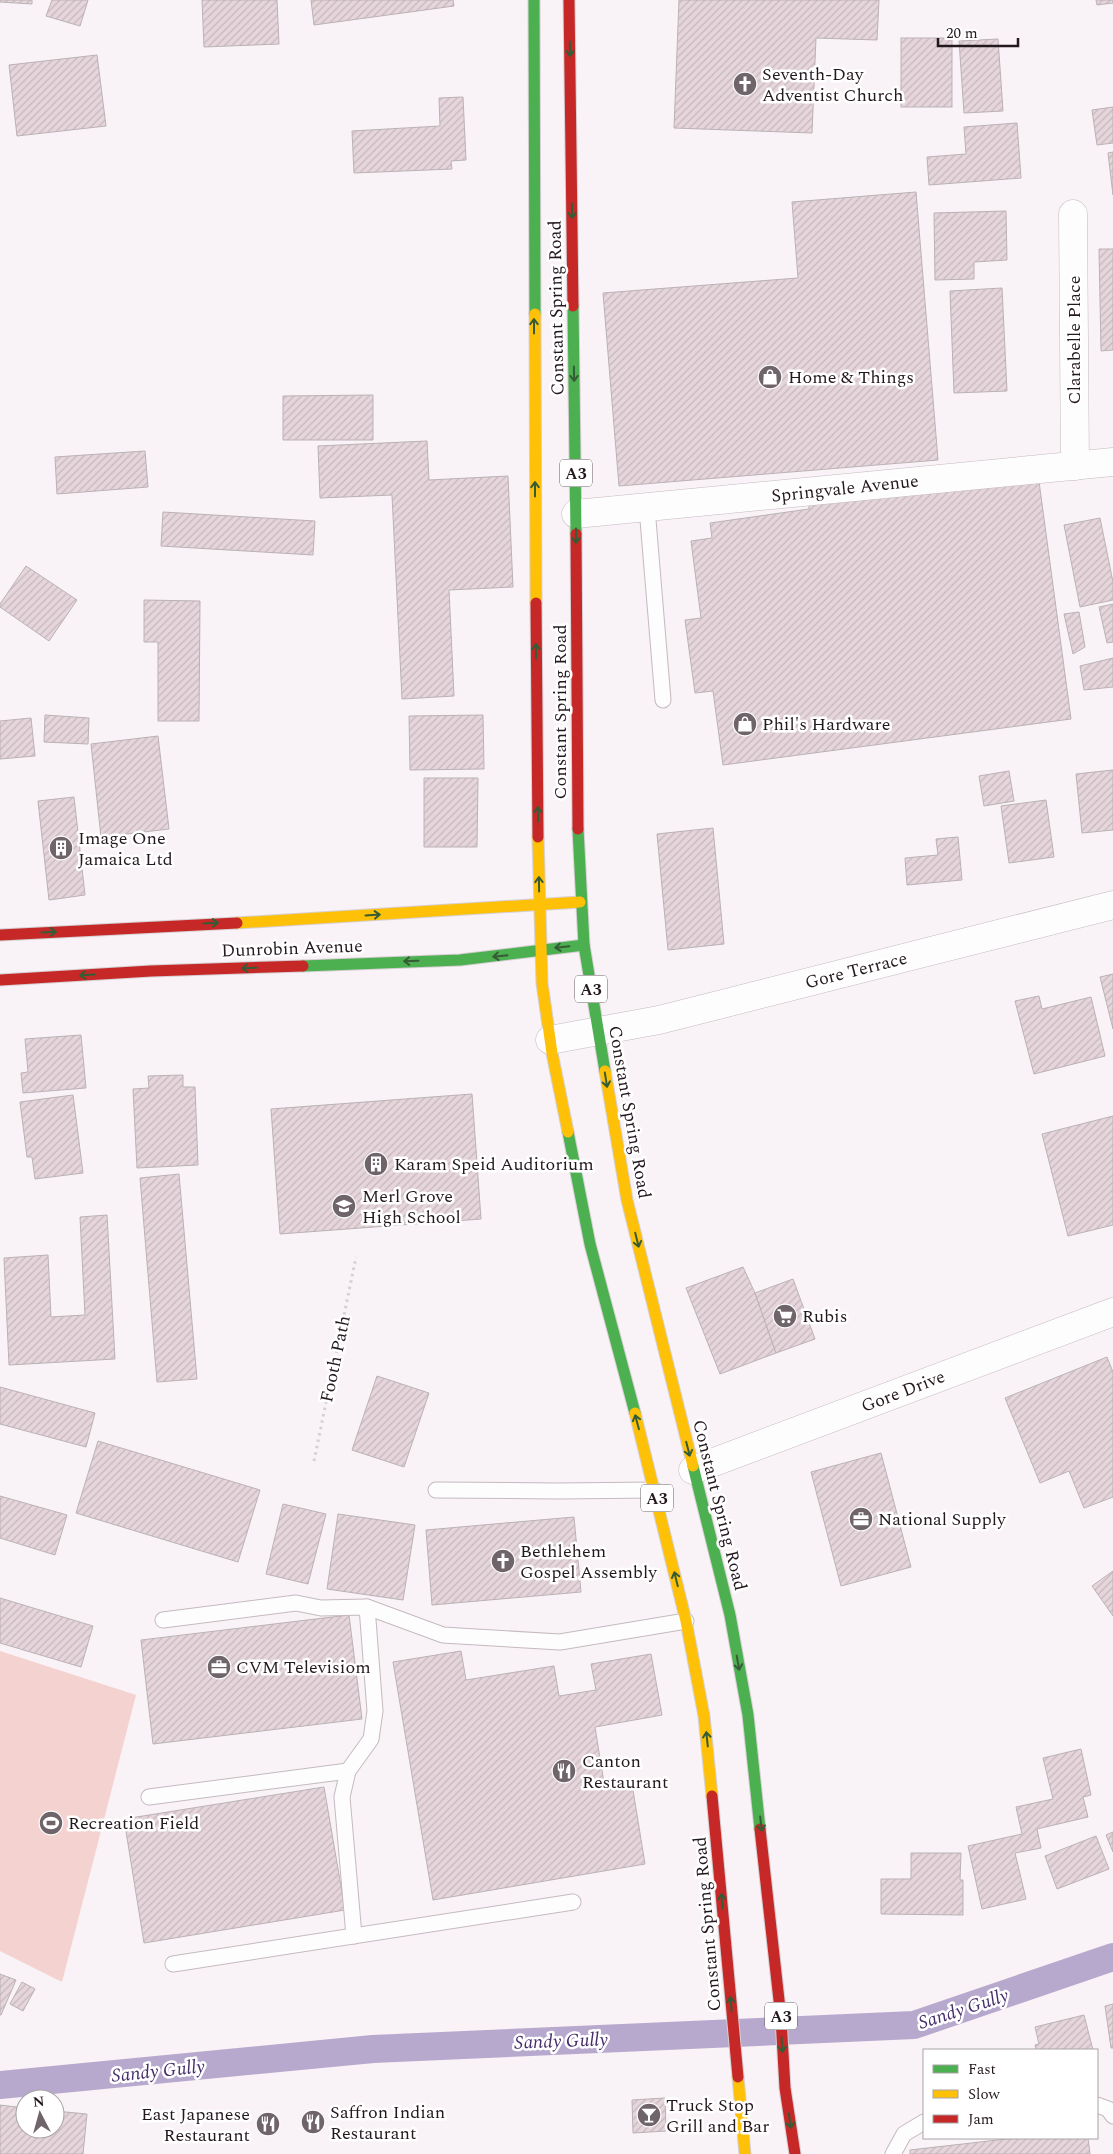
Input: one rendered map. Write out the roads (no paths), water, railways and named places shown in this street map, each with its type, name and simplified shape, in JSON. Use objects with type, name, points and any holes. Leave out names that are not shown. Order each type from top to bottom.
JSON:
[{"type":"main road","name":"Constant Spring Road","points":[[534,0],[534,518],[539,905],[542,983],[550,1040],[590,1244],[655,1490],[686,1621],[704,1716],[745,2154]]},
{"type":"main road","name":"Constant Spring Road","points":[[569,0],[580,902],[584,945],[627,1200],[730,1615],[748,1714],[781,2018],[785,2088],[795,2154]]},
{"type":"main road","name":"Dunrobin Avenue","points":[[0,935],[278,921],[580,902]]},
{"type":"main road","name":"Dunrobin Avenue","points":[[0,980],[460,960],[584,945]]},
{"type":"street","name":"Clarabelle Place","points":[[1073,214],[1075,466]]},
{"type":"street","name":"Springvale Avenue","points":[[576,514],[1113,462]]},
{"type":"street","name":"Gore Terrace","points":[[550,1040],[659,1020],[1113,905]]},
{"type":"street","name":"Gore Drive","points":[[693,1470],[1113,1312]]},
{"type":"lane","points":[[647,508],[663,700]]},
{"type":"lane","points":[[436,1490],[558,1492],[655,1490]]},
{"type":"lane","points":[[163,1620],[296,1603],[321,1608],[367,1607],[443,1635],[560,1642],[686,1621]]},
{"type":"lane","points":[[354,1936],[342,1797],[348,1772],[371,1739],[375,1711],[367,1607]]},
{"type":"lane","points":[[149,1797],[348,1772]]},
{"type":"lane","points":[[172,1964],[573,1902]]},
{"type":"lane","points":[[1098,2105],[1108,2109],[1113,2116]]},
{"type":"lane","points":[[893,2154],[904,2134],[923,2123]]},
{"type":"waterway","name":"Sandy Gully","points":[[0,2085],[373,2049],[914,2025],[1113,1957]]},
{"type":"place","name":"Seventh-Day Adventist Church","points":[[745,84]]},
{"type":"place","name":"Home & Things","points":[[770,377]]},
{"type":"place","name":"Phil's Hardware","points":[[745,724]]},
{"type":"place","name":"Image One Jamaica Ltd","points":[[61,848]]},
{"type":"place","name":"Karam Speid Auditorium","points":[[376,1164]]},
{"type":"place","name":"Merl Grove High School","points":[[344,1206]]},
{"type":"place","name":"Rubis","points":[[785,1316]]},
{"type":"place","name":"National Supply","points":[[861,1519]]},
{"type":"place","name":"Bethlehem Gospel Assembly","points":[[503,1561]]},
{"type":"place","name":"CVM Televisiom","points":[[219,1667]]},
{"type":"place","name":"Canton Restaurant","points":[[564,1771]]},
{"type":"place","name":"Recreation Field","points":[[51,1823]]},
{"type":"place","name":"Truck Stop Grill and Bar","points":[[649,2115]]},
{"type":"place","name":"Saffron Indian Restaurant","points":[[313,2122]]},
{"type":"place","name":"East Japanese Restaurant","points":[[268,2124]]}]
